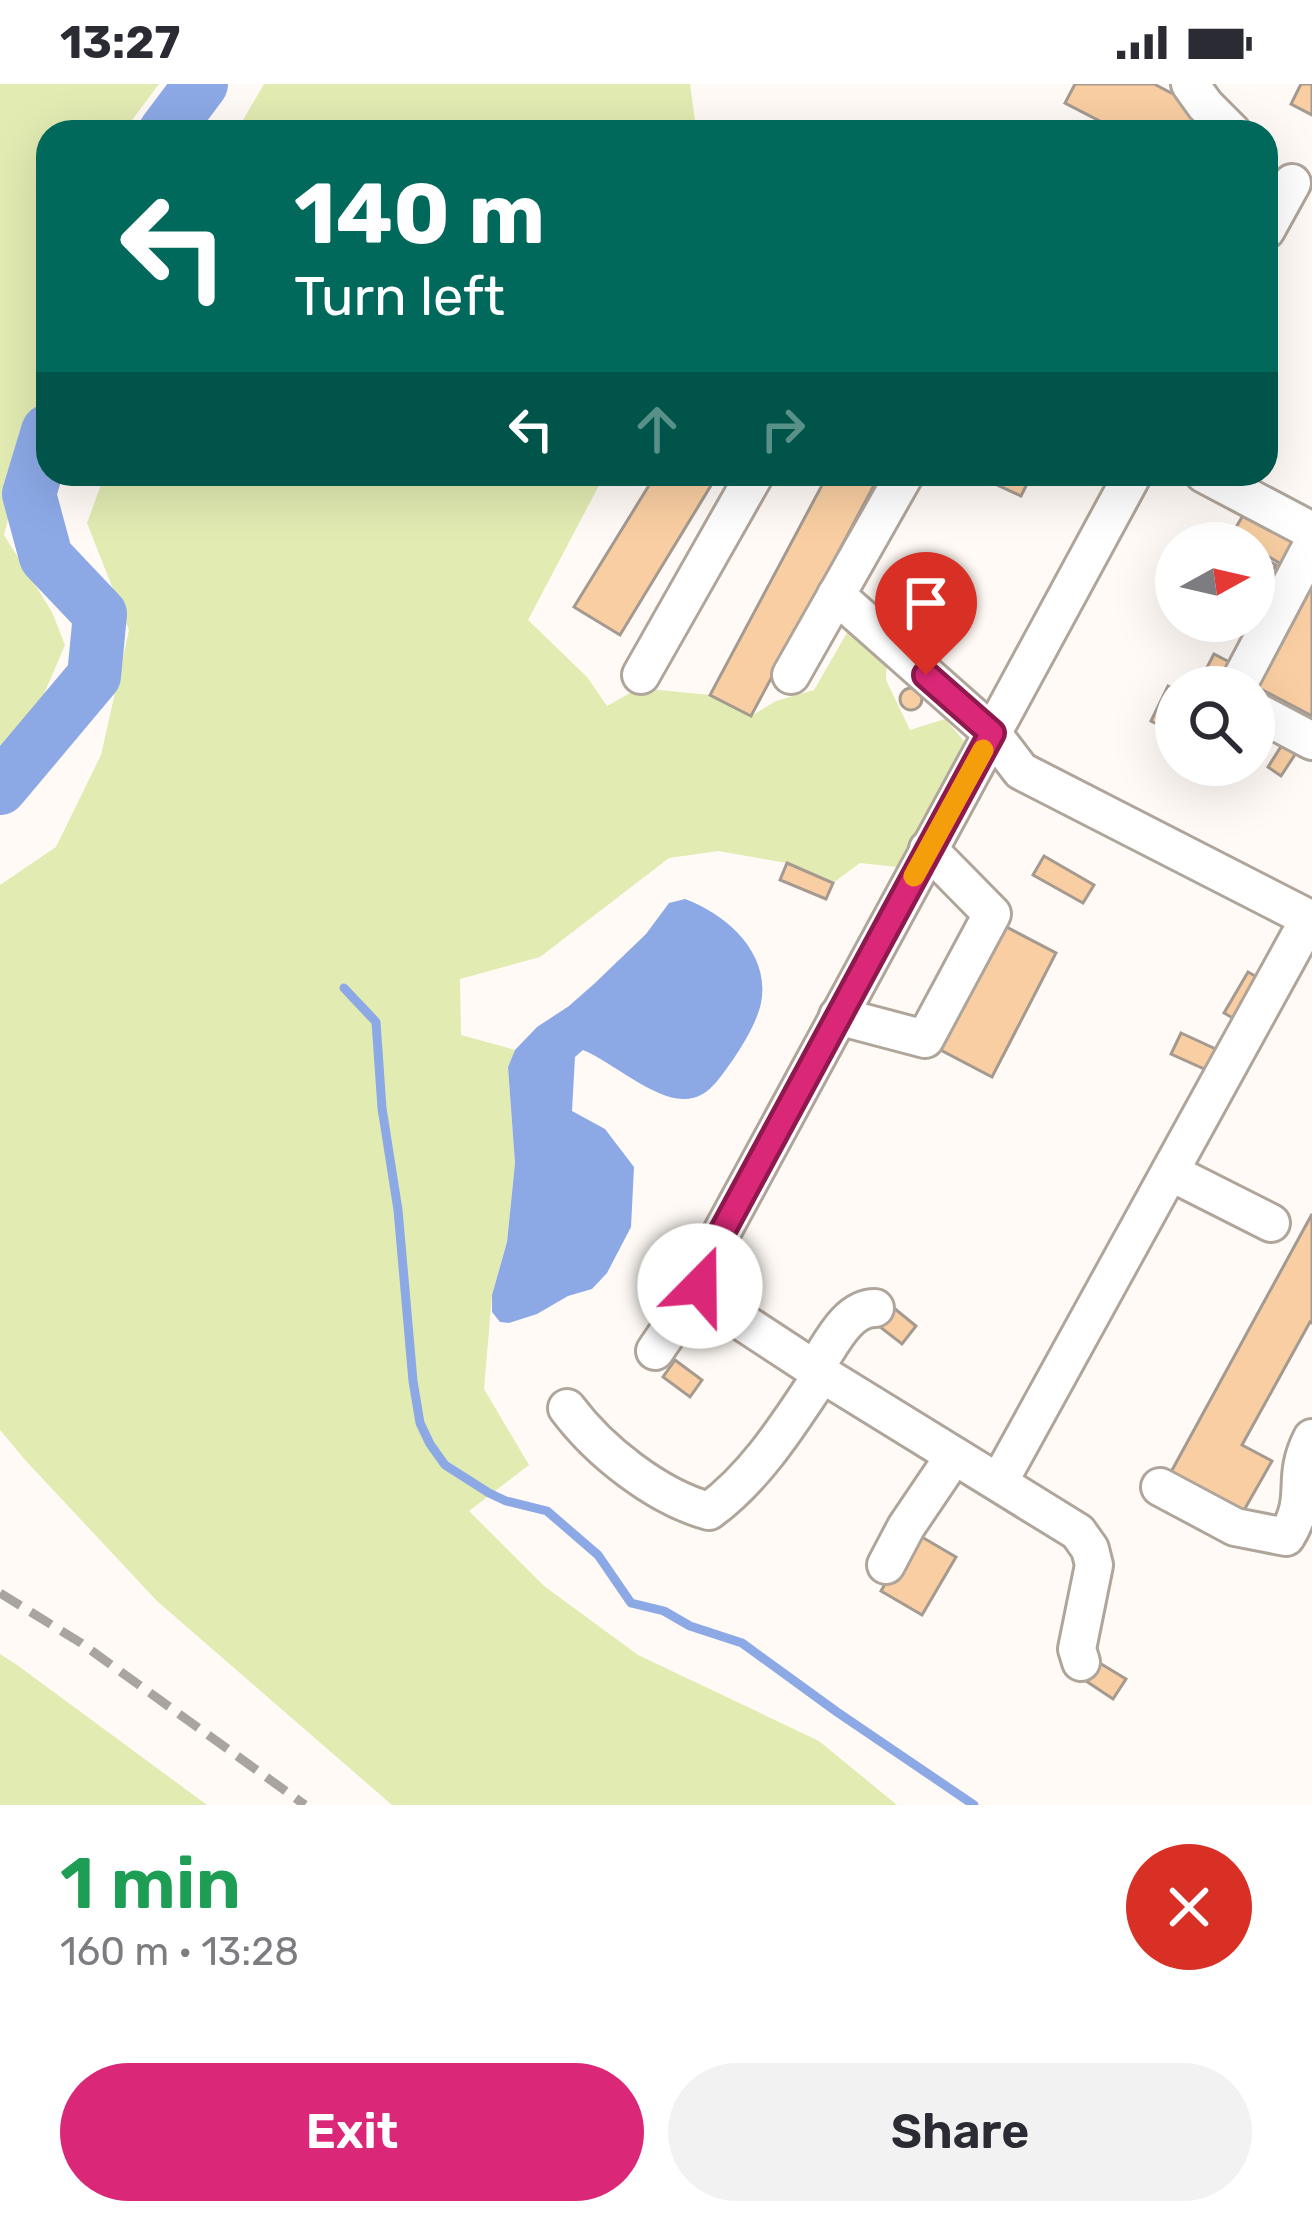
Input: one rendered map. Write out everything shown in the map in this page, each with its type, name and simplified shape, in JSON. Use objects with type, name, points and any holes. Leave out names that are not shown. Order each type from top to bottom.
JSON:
[{"type":"lane","points":[[1190,84],[1220,120]]},
{"type":"lane","points":[[641,675],[748,486]]},
{"type":"lane","points":[[791,675],[897,486]]},
{"type":"lane","points":[[655,1351],[700,1286],[716,1243],[1126,486]]},
{"type":"lane","points":[[1227,486],[1312,531]]},
{"type":"lane","points":[[1248,666],[1312,545]]},
{"type":"lane","points":[[836,595],[992,733],[1021,771],[1310,919],[999,1482]]},
{"type":"lane","points":[[1275,721],[1312,741]]},
{"type":"lane","points":[[838,1016],[926,1039],[992,914],[928,849]]},
{"type":"lane","points":[[1170,1172],[1270,1223]]},
{"type":"lane","points":[[700,1286],[706,1298],[1078,1532],[1094,1565],[1077,1649],[1081,1662]]},
{"type":"lane","points":[[567,1408],[588,1437],[636,1473],[689,1506],[709,1511],[729,1496],[781,1435],[853,1314],[874,1308]]},
{"type":"lane","points":[[1160,1487],[1235,1527],[1286,1537],[1303,1521],[1310,1501],[1305,1452],[1312,1438]]},
{"type":"lane","points":[[886,1565],[954,1456]]},
{"type":"green space","points":[[0,84],[159,84],[132,120],[36,120],[36,410],[4,535],[52,612],[65,645],[41,701],[0,746]]},
{"type":"green space","points":[[264,84],[690,84],[695,120],[243,120]]},
{"type":"green space","points":[[101,486],[599,486],[528,620],[587,677],[607,706],[639,688],[710,695],[751,716],[776,701],[814,690],[848,631],[887,653],[886,680],[910,730],[945,719],[964,741],[897,867],[860,863],[833,883],[787,863],[718,851],[669,858],[540,957],[460,979],[461,1035],[515,1050],[508,1067],[515,1163],[507,1242],[492,1295],[484,1389],[529,1465],[469,1511],[544,1586],[638,1655],[819,1741],[897,1805],[392,1805],[157,1601],[0,1430],[0,885],[56,847],[101,755],[129,630],[87,523]]},
{"type":"green space","points":[[0,1654],[17,1665],[207,1805],[0,1805]]},
{"type":"water","points":[[685,899],[730,925],[752,952],[762,985],[756,1018],[717,1081],[691,1098],[659,1093],[583,1050],[575,1057],[572,1111],[605,1129],[634,1167],[631,1227],[607,1273],[592,1289],[537,1314],[500,1322],[492,1312],[492,1295],[507,1242],[515,1163],[508,1067],[515,1050],[595,983],[646,934],[669,903]]},
{"type":"building","points":[[1075,84],[1154,84],[1202,109],[1196,120],[1098,120],[1065,103]]},
{"type":"building","points":[[1301,84],[1312,84],[1312,115],[1291,104]]},
{"type":"building","points":[[649,486],[711,486],[620,635],[574,607]]},
{"type":"building","points":[[822,486],[874,486],[751,716],[710,695]]},
{"type":"building","points":[[999,486],[1026,486],[1021,496]]},
{"type":"building","points":[[1245,512],[1262,522],[1239,522]]},
{"type":"building","points":[[1275,530],[1295,542],[1281,564],[1275,560]]},
{"type":"building","points":[[1312,573],[1312,716],[1275,697],[1275,666],[1263,666]]},
{"type":"building","points":[[1214,654],[1233,664],[1232,666],[1208,666]]},
{"type":"building","points":[[911,688],[922,699],[911,710],[900,699]]},
{"type":"building","points":[[1282,745],[1296,753],[1281,776],[1275,772],[1275,756]]},
{"type":"building","points":[[1044,856],[1094,885],[1083,903],[1033,875]]},
{"type":"building","points":[[787,863],[833,883],[826,899],[780,880]]},
{"type":"building","points":[[999,923],[1056,953],[992,1077],[935,1047]]},
{"type":"building","points":[[1248,972],[1264,981],[1240,1022],[1224,1013]]},
{"type":"building","points":[[1181,1033],[1220,1051],[1211,1072],[1171,1054]]},
{"type":"building","points":[[1312,1214],[1312,1323],[1242,1445],[1272,1461],[1243,1512],[1171,1472]]},
{"type":"building","points":[[889,1304],[916,1326],[902,1344],[875,1323]]},
{"type":"building","points":[[675,1360],[702,1380],[690,1397],[663,1377]]},
{"type":"building","points":[[915,1533],[956,1557],[922,1615],[881,1591]]},
{"type":"building","points":[[1098,1662],[1126,1679],[1113,1699],[1086,1681]]},
{"type":"waterway","points":[[174,120],[201,84]]},
{"type":"waterway","points":[[0,788],[94,676],[100,614],[46,557],[29,494],[36,471]]},
{"type":"waterway","points":[[344,988],[376,1022],[413,1381],[420,1423],[445,1465],[506,1501],[547,1511],[598,1555],[631,1603],[664,1611],[690,1626],[742,1643],[974,1805]]},
{"type":"railway","points":[[0,1593],[81,1643],[305,1805]]},
{"type":"slow traffic","points":[[914,876],[983,750]]},
{"type":"route","points":[[700,1286],[716,1243],[992,733],[926,675]]}]
